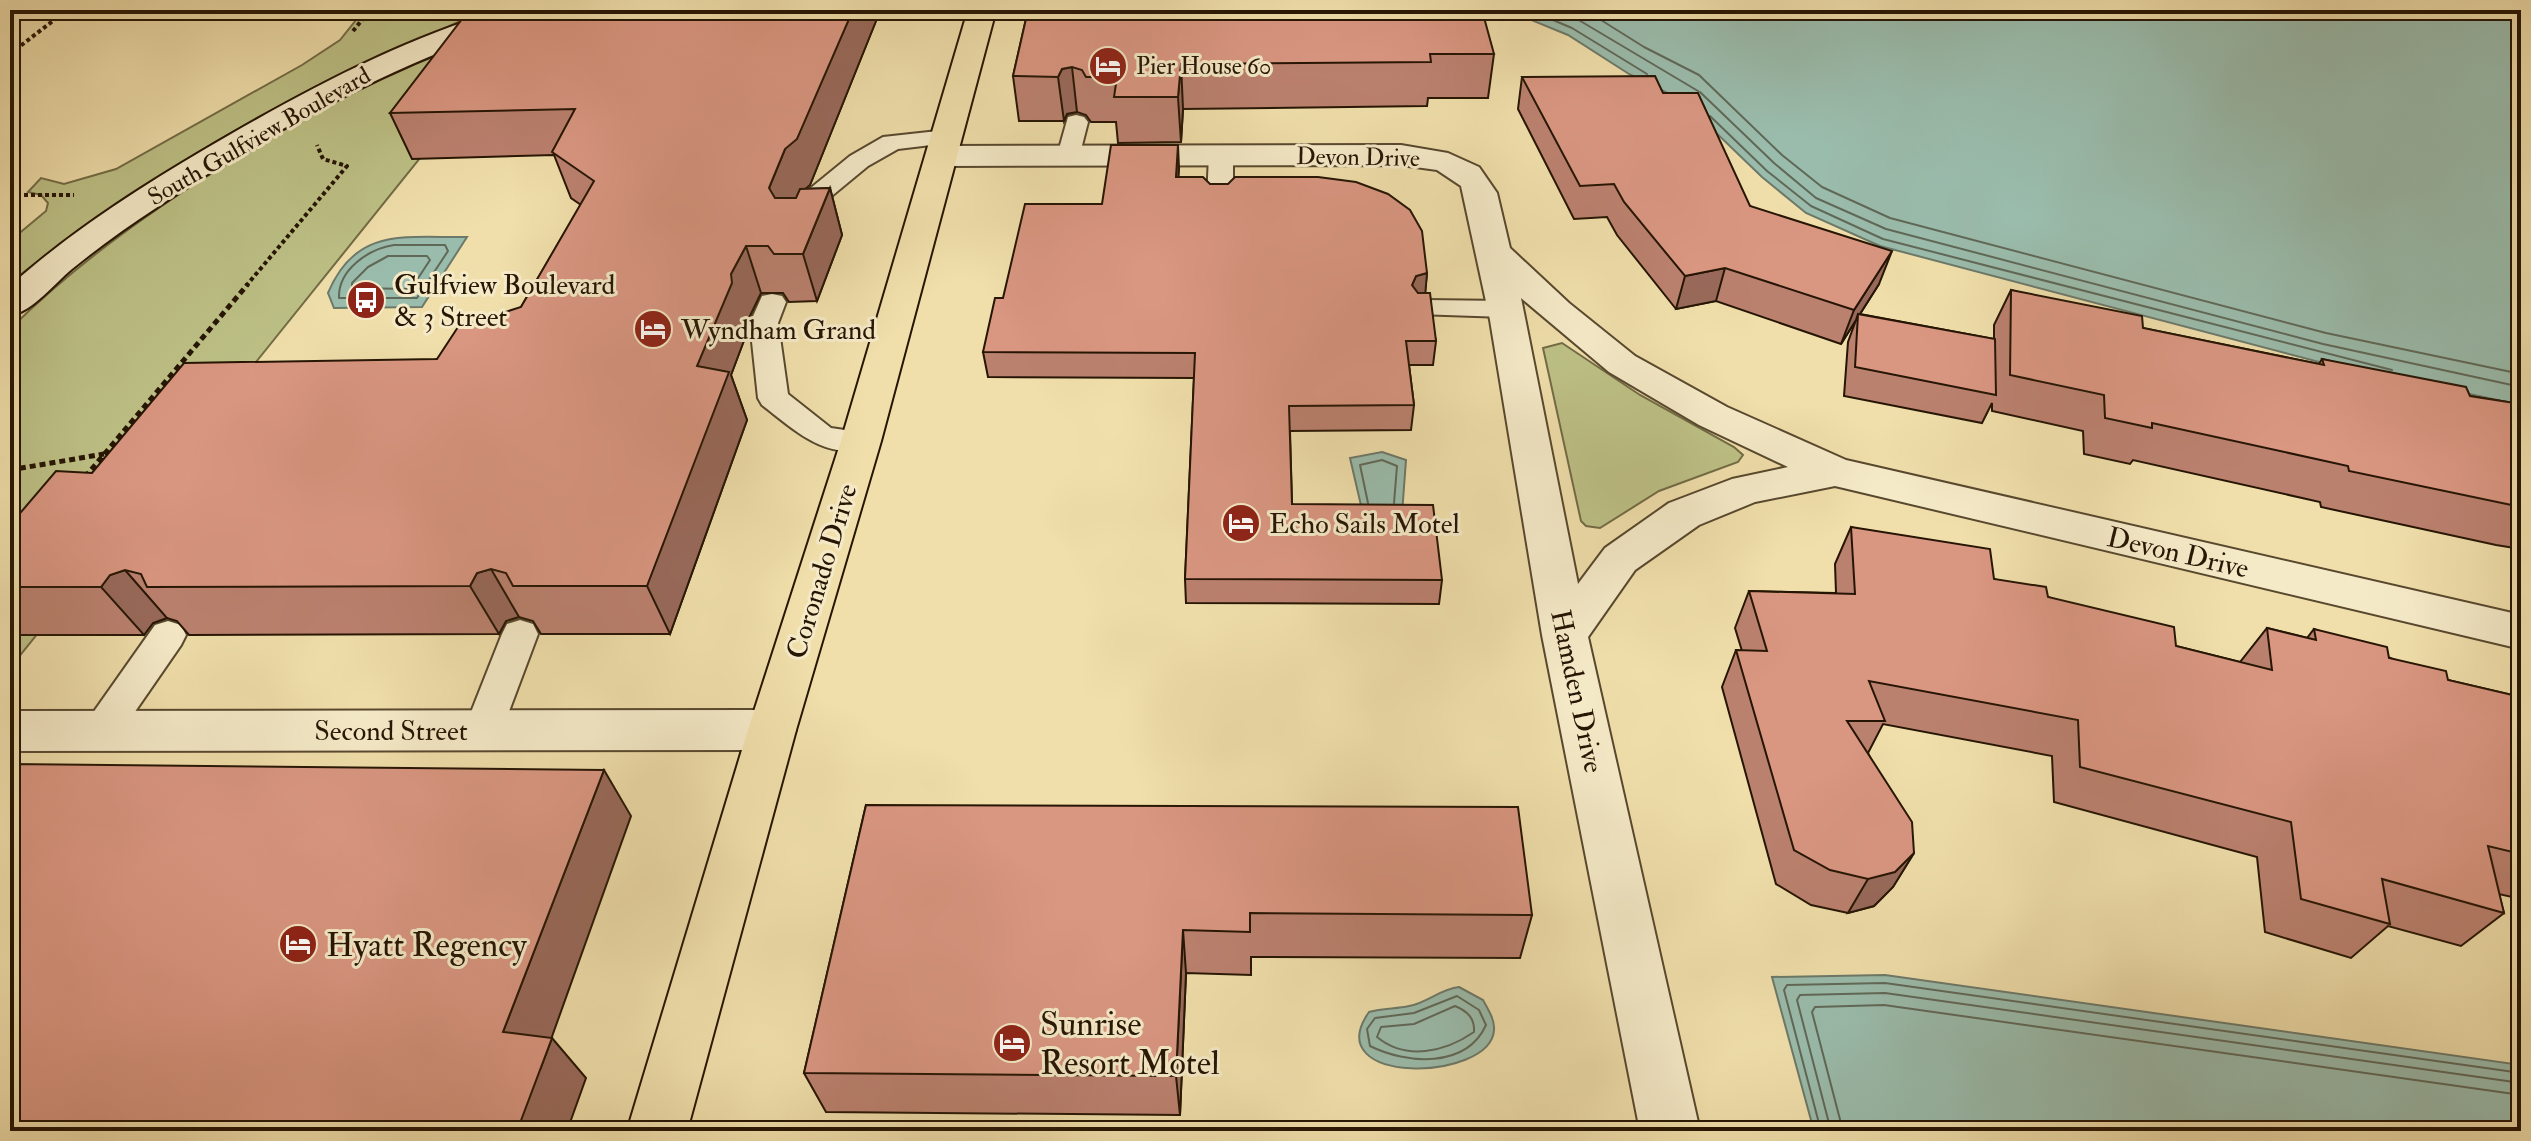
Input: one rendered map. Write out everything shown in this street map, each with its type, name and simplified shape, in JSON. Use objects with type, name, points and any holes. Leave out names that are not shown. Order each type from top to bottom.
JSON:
[{"type":"main road","name":"Coronado Drive","points":[[657,1131],[772,730],[861,441],[982,10]]},
{"type":"street","name":"South Gulfview Boulevard","points":[[10,305],[97,234],[168,184],[346,83],[490,15],[532,10]]},
{"type":"street","name":"Devon Drive","points":[[944,146],[1069,156],[1401,155],[1454,164],[1474,178],[1481,193],[1493,251],[1556,311],[1622,364],[1713,416],[1835,472],[2521,632]]},
{"type":"street","name":"Hamden Drive","points":[[1493,251],[1565,635],[1670,1131]]},
{"type":"street","name":"Devon Drive","points":[[1565,635],[1620,559],[1684,514],[1747,489],[1835,472]]},
{"type":"street","name":"Second Street","points":[[10,731],[772,730]]},
{"type":"lane","points":[[1069,156],[1076,122]]},
{"type":"lane","points":[[798,236],[810,201],[859,161],[892,142],[944,146]]},
{"type":"lane","points":[[1220,200],[1221,155]]},
{"type":"lane","points":[[772,302],[764,323],[773,398],[823,437],[861,441]]},
{"type":"lane","points":[[1426,308],[1505,309]]},
{"type":"lane","points":[[483,730],[520,634]]},
{"type":"lane","points":[[101,731],[168,635]]},
{"type":"path","points":[[10,54],[67,10]]},
{"type":"path","points":[[76,488],[347,166],[323,159],[315,141]]},
{"type":"path","points":[[10,195],[83,195]]},
{"type":"path","points":[[10,470],[105,454]]},
{"type":"green space","points":[[364,10],[483,10],[345,72],[256,118],[131,195],[10,283],[10,241],[46,211],[48,203],[41,195],[28,192],[41,178],[64,184],[116,169],[302,65],[340,40]]},
{"type":"green space","points":[[531,20],[10,668],[10,329],[69,276],[132,227],[265,141],[344,95],[406,64]]},
{"type":"green space","points":[[1562,343],[1640,395],[1743,455],[1738,462],[1659,491],[1600,528],[1586,526],[1581,521],[1543,348]]},
{"type":"water","points":[[1507,10],[2521,10],[2521,405],[2319,362],[1880,246],[1806,213],[1762,177],[1682,100],[1629,74],[1568,35]]},
{"type":"water","points":[[404,237],[467,237],[422,307],[334,308],[328,293],[340,271],[353,256],[368,246]]},
{"type":"water","points":[[1382,452],[1406,460],[1402,514],[1363,514],[1350,458]]},
{"type":"water","points":[[1885,975],[2521,1065],[2521,1131],[1814,1131],[1772,977]]},
{"type":"water","points":[[1459,987],[1483,1000],[1491,1015],[1494,1030],[1486,1047],[1466,1060],[1439,1067],[1411,1068],[1385,1064],[1366,1053],[1359,1036],[1369,1012],[1416,1004]]},
{"type":"building","name":"Wyndham Grand","points":[[469,10],[853,10],[797,139],[785,149],[769,188],[775,198],[796,198],[800,189],[830,188],[803,254],[774,254],[768,246],[746,246],[731,274],[732,283],[697,366],[729,372],[647,586],[513,586],[506,573],[491,569],[477,573],[470,586],[147,587],[141,574],[125,570],[110,575],[101,587],[10,587],[10,525],[56,471],[92,473],[184,363],[437,359],[458,327],[521,307],[594,181],[552,152],[575,109],[390,113]]},
{"type":"building","points":[[1028,10],[1482,10],[1494,54],[1430,54],[1431,62],[1181,64],[1178,97],[1114,97],[1117,77],[1086,77],[1082,70],[1072,67],[1062,69],[1058,77],[1013,76]]},
{"type":"building","points":[[1655,76],[1663,93],[1698,93],[1750,206],[1892,251],[1854,310],[1725,268],[1685,276],[1624,202],[1614,184],[1580,186],[1522,77]]},
{"type":"building","points":[[1111,145],[1178,145],[1176,177],[1203,177],[1210,184],[1228,184],[1235,177],[1318,177],[1356,182],[1388,194],[1410,210],[1422,231],[1427,273],[1416,276],[1412,285],[1418,293],[1430,293],[1436,341],[1406,341],[1414,405],[1289,406],[1292,504],[1433,505],[1442,580],[1185,579],[1195,353],[983,352],[995,298],[1003,298],[1025,204],[1102,204]]},
{"type":"building","points":[[2011,290],[2142,316],[2143,328],[2324,365],[2322,359],[2466,387],[2470,396],[2521,404],[2521,507],[2349,471],[2348,466],[2152,423],[2152,428],[2105,418],[2104,395],[2010,375]]},
{"type":"building","points":[[1858,314],[1995,339],[1996,395],[1855,367]]},
{"type":"building","points":[[1851,527],[1990,549],[1994,579],[2046,587],[2048,597],[2174,627],[2176,646],[2272,670],[2267,628],[2316,640],[2314,629],[2387,647],[2389,658],[2446,671],[2448,680],[2521,697],[2521,854],[2488,846],[2504,913],[2382,879],[2390,924],[2301,899],[2291,822],[2080,767],[2078,720],[1869,681],[1885,721],[1847,721],[1912,822],[1914,853],[1895,872],[1868,879],[1830,870],[1794,850],[1736,650],[1767,651],[1749,591],[1855,594]]},
{"type":"building","name":"Hyatt Regency","points":[[10,764],[604,770],[503,1032],[552,1038],[517,1131],[10,1131]]},
{"type":"building","name":"Sunrise Resort Motel","points":[[866,805],[1518,807],[1532,915],[1250,913],[1250,932],[1183,930],[1176,1076],[804,1073]]},
{"type":"place","name":"Pier House 60","points":[[1108,66]]},
{"type":"place","name":"Gulfview Boulevard & 3 Street","points":[[366,300]]},
{"type":"place","name":"Wyndham Grand","points":[[653,329]]},
{"type":"place","name":"Echo Sails Motel","points":[[1241,523]]},
{"type":"place","name":"Hyatt Regency","points":[[298,944]]},
{"type":"place","name":"Sunrise Resort Motel","points":[[1012,1043]]}]
